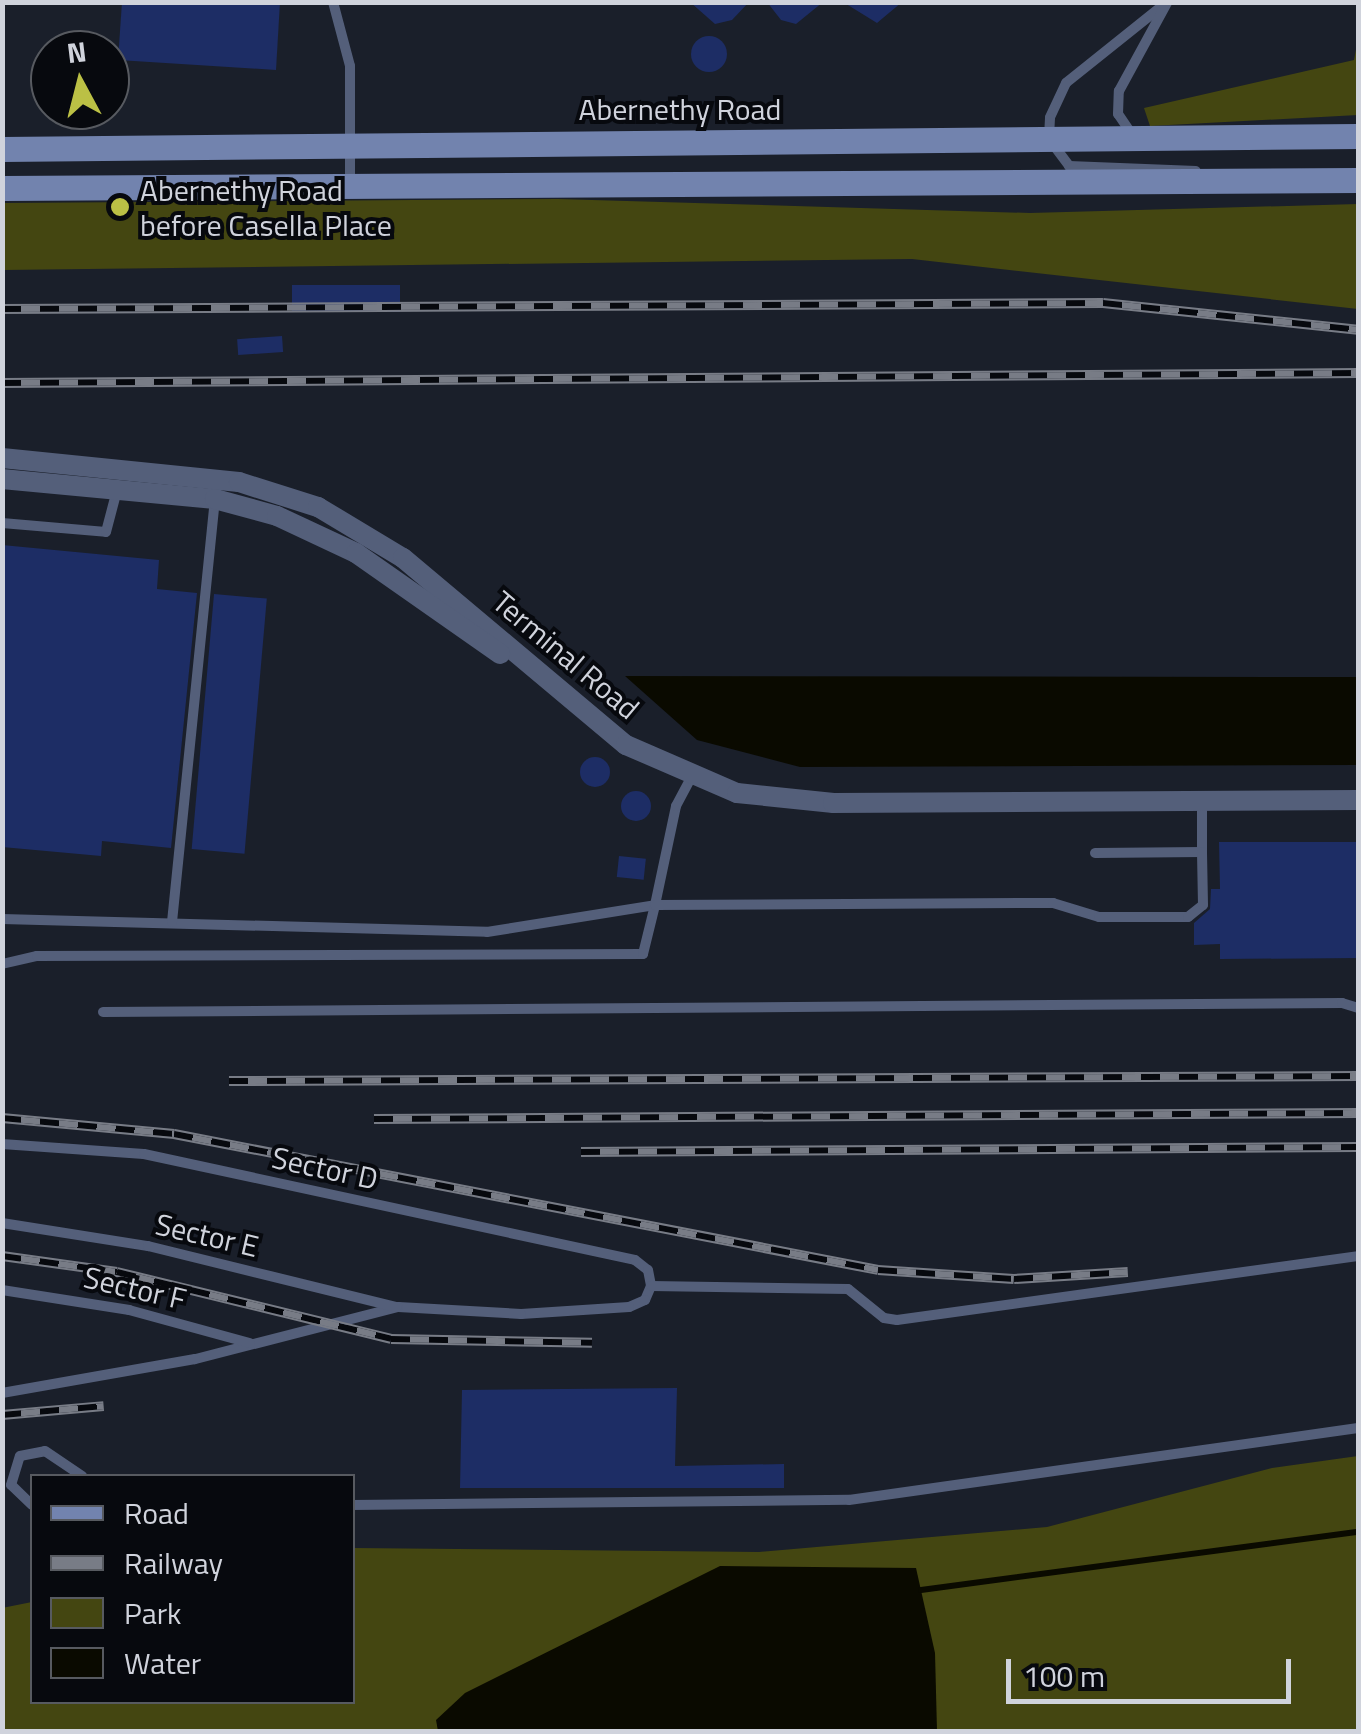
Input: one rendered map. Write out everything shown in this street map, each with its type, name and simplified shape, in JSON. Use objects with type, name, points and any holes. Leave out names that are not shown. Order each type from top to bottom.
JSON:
[{"type":"main road","name":"Abernethy Road","points":[[2,150],[1357,136]]},
{"type":"main road","points":[[2,188],[1358,180]]},
{"type":"street","name":"Terminal Road","points":[[2,458],[239,482],[318,506],[402,558],[595,722],[690,778],[737,792],[817,802],[1358,800]]},
{"type":"street","points":[[2,478],[215,500],[331,538],[595,722]]},
{"type":"lane","points":[[333,2],[350,66],[350,185]]},
{"type":"lane","points":[[1167,2],[1066,83],[1050,118],[1049,139],[1069,166],[1184,168],[1255,183]]},
{"type":"lane","points":[[1153,140],[1128,132],[1117,101],[1167,2]]},
{"type":"lane","points":[[2,523],[106,532],[117,489]]},
{"type":"lane","points":[[172,922],[215,500]]},
{"type":"lane","points":[[2,964],[37,956],[643,954],[676,806],[690,778]]},
{"type":"lane","points":[[2,919],[486,932],[655,905],[1053,903],[1099,917],[1188,917],[1203,905],[1202,800]]},
{"type":"lane","points":[[1095,853],[1202,852]]},
{"type":"lane","points":[[103,1012],[1342,1002],[1358,1008]]},
{"type":"lane","name":"Sector D","points":[[2,1144],[144,1154],[635,1260],[648,1270],[652,1286]]},
{"type":"lane","name":"Sector E","points":[[2,1224],[148,1246],[398,1308]]},
{"type":"lane","points":[[6,1390],[254,1344],[398,1308],[521,1314],[629,1307],[645,1300],[652,1286],[848,1289],[884,1318],[897,1320],[1358,1256]]},
{"type":"lane","name":"Sector F","points":[[2,1290],[129,1310],[254,1344]]},
{"type":"lane","points":[[355,1504],[849,1500],[1358,1428]]},
{"type":"lane","points":[[30,1503],[17,1497],[10,1481],[14,1463],[28,1452],[46,1452],[79,1474]]},
{"type":"green space","points":[[1358,39],[1358,115],[1150,126],[1144,108],[1354,60]]},
{"type":"green space","points":[[558,199],[1030,213],[1358,204],[1358,309],[912,259],[3,270],[3,203]]},
{"type":"green space","points":[[1358,1456],[1358,1731],[3,1731],[2,1608],[30,1602],[30,1704],[355,1704],[355,1548],[759,1552],[1047,1527],[1272,1468]]},
{"type":"water","points":[[625,676],[1358,677],[1358,765],[800,767],[697,740]]},
{"type":"water","points":[[720,1566],[916,1568],[935,1653],[937,1731],[438,1731],[436,1720],[465,1693]]},
{"type":"building","points":[[122,2],[280,2],[276,70],[130,61],[130,30],[120,30]]},
{"type":"building","points":[[690,2],[749,2],[732,20],[715,24]]},
{"type":"building","points":[[767,2],[823,2],[796,24],[781,20]]},
{"type":"building","points":[[843,2],[902,2],[877,23]]},
{"type":"building","points":[[709,36],[721,42],[727,54],[721,66],[709,72],[697,66],[691,54],[697,42]]},
{"type":"building","points":[[292,285],[400,285],[400,312],[292,312]]},
{"type":"building","points":[[282,336],[283,352],[238,355],[237,339]]},
{"type":"building","points":[[2,545],[159,560],[157,589],[197,593],[171,848],[102,841],[101,856],[2,847]]},
{"type":"building","points":[[214,594],[267,599],[244,854],[192,849]]},
{"type":"building","points":[[595,757],[606,761],[610,772],[606,783],[595,787],[584,783],[580,772],[584,761]]},
{"type":"building","points":[[636,791],[650,800],[651,806],[642,820],[636,821],[622,812],[621,806],[630,792]]},
{"type":"building","points":[[1219,842],[1358,842],[1358,958],[1220,959],[1220,944],[1194,945],[1194,923],[1210,909],[1211,889],[1220,889]]},
{"type":"building","points":[[619,856],[646,859],[644,880],[617,877]]},
{"type":"building","points":[[677,1388],[675,1466],[784,1464],[784,1488],[460,1488],[462,1390]]},
{"type":"waterway","points":[[921,1590],[1358,1532]]},
{"type":"railway","points":[[2,309],[1103,303],[1358,330]]},
{"type":"railway","points":[[2,383],[1358,373]]},
{"type":"railway","points":[[229,1081],[1358,1076]]},
{"type":"railway","points":[[374,1119],[1358,1113]]},
{"type":"railway","points":[[2,1118],[174,1134],[878,1270],[1014,1279],[1128,1272]]},
{"type":"railway","points":[[581,1152],[1358,1147]]},
{"type":"railway","points":[[2,1256],[117,1272],[391,1339],[592,1343]]},
{"type":"railway","points":[[2,1415],[104,1406]]},
{"type":"place","name":"Abernethy Road before Casella Place","points":[[120,207]]}]
